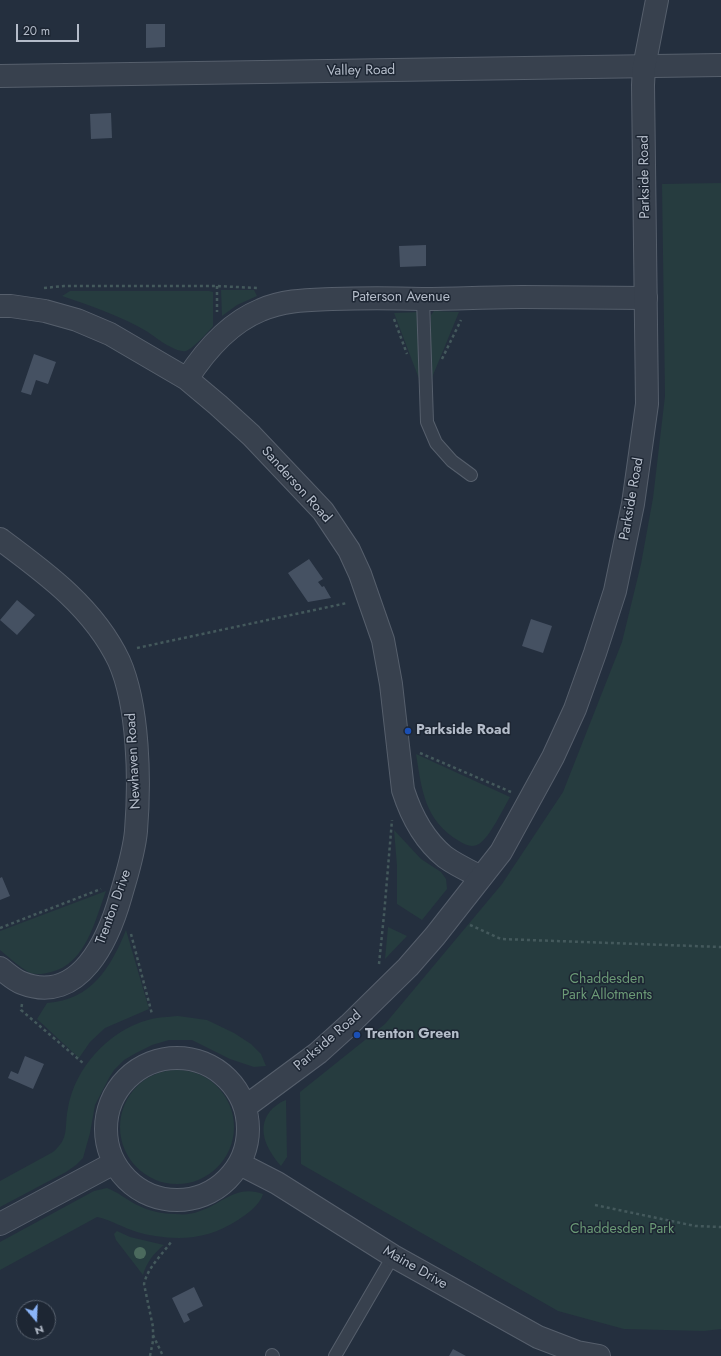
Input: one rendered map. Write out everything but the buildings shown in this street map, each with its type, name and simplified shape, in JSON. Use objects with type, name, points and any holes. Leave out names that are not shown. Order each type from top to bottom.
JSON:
[{"type":"street","name":"Parkside Road","points":[[245,1107],[318,1053],[349,1025],[408,967],[452,915],[501,852],[553,757],[575,709],[615,591],[633,504],[647,404],[643,85],[644,66],[657,0]]},
{"type":"street","name":"Valley Road","points":[[0,76],[721,65]]},
{"type":"street","name":"Paterson Avenue","points":[[187,379],[198,362],[230,328],[259,310],[298,300],[385,298],[646,298]]},
{"type":"street","name":"Sanderson Road","points":[[0,306],[11,306],[45,311],[83,323],[110,334],[187,379],[251,435],[323,511],[349,550],[360,574],[384,646],[391,684],[403,790],[407,804],[415,820],[430,842],[446,858],[481,877]]},
{"type":"street","name":"Newhaven Road","points":[[0,540],[36,565],[66,590],[99,628],[115,653],[127,685],[135,728],[138,779],[135,843]]},
{"type":"street","name":"Trenton Drive","points":[[0,968],[18,981],[41,987],[58,986],[73,978],[86,968],[92,962],[104,939],[119,902],[135,843]]},
{"type":"street","points":[[175,1057],[192,1059],[209,1065],[223,1074],[236,1087],[245,1107],[248,1120],[246,1148],[240,1164],[232,1175],[212,1191],[199,1197],[182,1200],[164,1199],[148,1195],[134,1187],[123,1176],[114,1163],[106,1142],[105,1129],[110,1102],[117,1089],[128,1076],[141,1067],[156,1060],[175,1057]]},
{"type":"street","points":[[0,1224],[114,1163]]},
{"type":"street","name":"Maine Drive","points":[[240,1164],[277,1183],[393,1256],[538,1337],[577,1352],[599,1356]]},
{"type":"lane","points":[[423,299],[427,422],[436,443],[452,461],[471,475]]},
{"type":"lane","points":[[335,1356],[393,1256]]},
{"type":"path","points":[[40,288],[64,286],[217,286],[263,288]]},
{"type":"path","points":[[385,298],[407,355]]},
{"type":"path","points":[[426,393],[471,298]]},
{"type":"path","points":[[115,653],[369,599]]},
{"type":"path","points":[[398,743],[530,800]]},
{"type":"path","points":[[375,999],[384,915],[391,821],[407,804]]},
{"type":"path","points":[[0,928],[126,879]]},
{"type":"path","points":[[452,915],[470,926],[501,939],[721,947]]},
{"type":"path","points":[[131,932],[152,1014]]},
{"type":"path","points":[[26,984],[21,1010],[83,1063]]},
{"type":"path","points":[[595,1205],[695,1226],[721,1227]]},
{"type":"path","points":[[150,1356],[153,1335],[152,1320],[144,1292],[145,1278],[155,1262],[171,1242]]},
{"type":"path","points":[[153,1335],[163,1356]]},
{"type":"green space","name":"Chaddesden Park","points":[[721,183],[721,1329],[704,1331],[624,1329],[558,1311],[301,1164],[300,1092],[385,1024],[502,884],[563,792],[622,642],[641,564],[653,498],[665,396],[662,184]]},
{"type":"green space","points":[[221,290],[254,290],[257,296],[237,305],[222,316]]},
{"type":"green space","points":[[70,291],[209,291],[213,292],[213,326],[193,347],[186,351],[177,350],[127,321],[62,296]]},
{"type":"green space","points":[[434,311],[459,312],[431,380],[431,315]]},
{"type":"green space","points":[[418,312],[421,384],[394,313]]},
{"type":"green space","points":[[416,754],[510,797],[492,829],[479,844],[469,846],[464,844],[447,833],[438,824],[423,792]]},
{"type":"green space","points":[[394,830],[421,859],[441,872],[446,879],[447,889],[422,920],[397,904],[397,866]]},
{"type":"green space","points":[[106,891],[88,939],[81,951],[73,960],[63,967],[46,973],[30,973],[0,950],[0,931]]},
{"type":"green space","points":[[388,927],[407,936],[385,959]]},
{"type":"green space","points":[[126,930],[149,1009],[105,1028],[90,1042],[79,1058],[37,1019],[47,1003],[63,1001],[76,996],[98,979],[114,957]]},
{"type":"green space","points":[[178,1016],[207,1020],[234,1033],[251,1044],[261,1054],[266,1066],[254,1067],[230,1059],[192,1040],[169,1040],[152,1045],[136,1053],[124,1060],[114,1070],[95,1105],[90,1133],[83,1158],[66,1172],[0,1207],[0,1181],[53,1152],[62,1142],[72,1093],[86,1065],[96,1053],[107,1042],[133,1025],[155,1018]]},
{"type":"green space","points":[[177,1070],[188,1071],[199,1075],[217,1087],[229,1105],[233,1116],[233,1138],[229,1149],[217,1167],[199,1179],[188,1183],[177,1184],[166,1183],[155,1179],[137,1167],[125,1149],[121,1138],[120,1127],[121,1116],[125,1105],[137,1087],[155,1075],[166,1071]]},
{"type":"green space","points":[[286,1100],[287,1157],[281,1166],[267,1146],[263,1130],[267,1115],[273,1108]]},
{"type":"green space","points":[[107,1188],[146,1209],[161,1213],[179,1214],[197,1212],[230,1196],[245,1191],[263,1194],[259,1202],[249,1212],[228,1226],[208,1234],[188,1238],[166,1237],[139,1233],[97,1217],[0,1270],[0,1242],[94,1191]]},
{"type":"green space","points":[[117,1231],[130,1237],[164,1245],[151,1258],[143,1275],[116,1240],[114,1234]]},
{"type":"place","name":"Parkside Road","points":[[408,731]]},
{"type":"place","name":"Trenton Green","points":[[357,1035]]},
{"type":"park label","name":"Chaddesden Park Allotments","points":[[607,988]]}]
